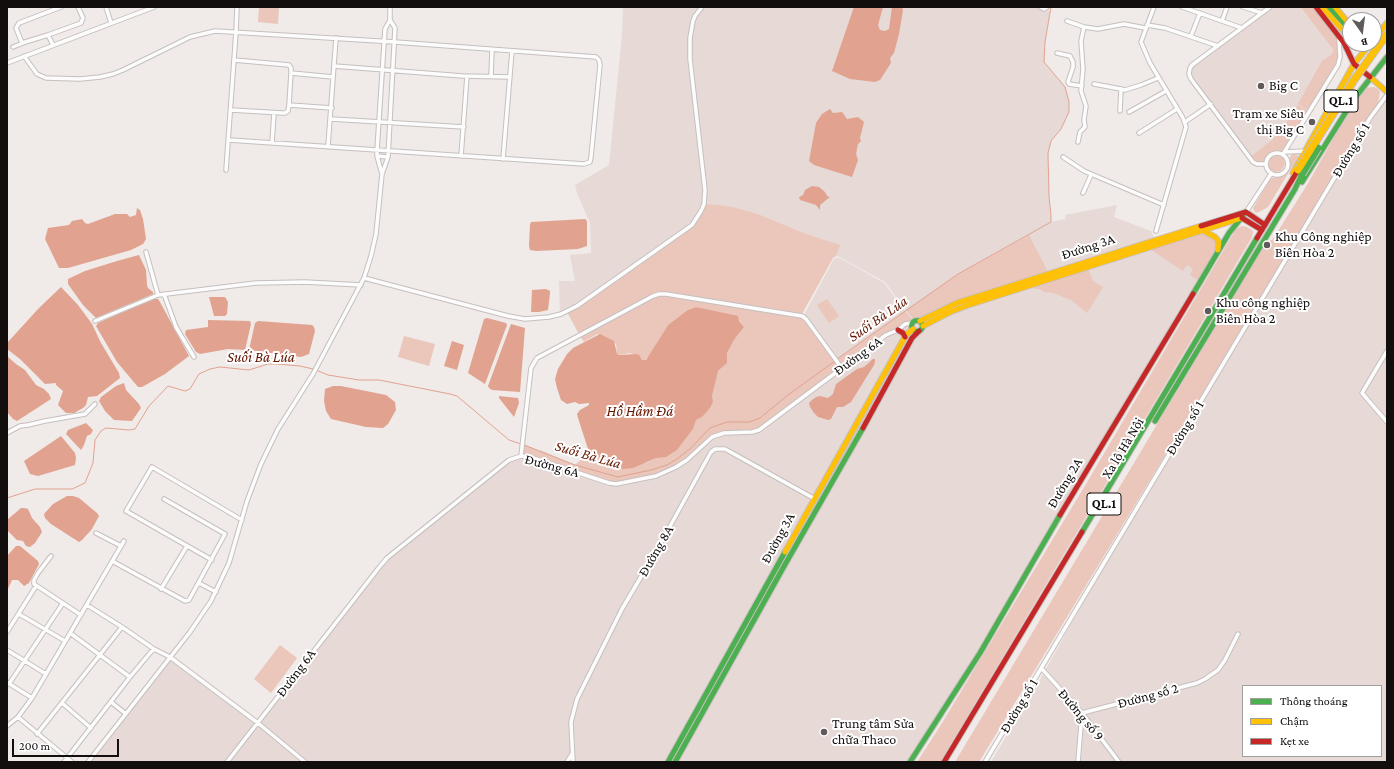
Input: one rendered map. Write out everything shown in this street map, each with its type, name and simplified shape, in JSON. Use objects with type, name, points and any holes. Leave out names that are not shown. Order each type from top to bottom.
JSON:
[{"type":"main road","name":"QL.1","points":[[1316,7],[1350,53],[1354,64],[1370,77]]},
{"type":"main road","points":[[1322,7],[1342,30]]},
{"type":"main road","points":[[1329,7],[1342,22]]},
{"type":"main road","points":[[1335,7],[1342,15]]},
{"type":"main road","name":"QL.1","points":[[1300,172],[1387,41]]},
{"type":"main road","name":"Xa lộ Hà Nội","points":[[944,762],[1263,228],[1291,187],[1295,168],[1354,64],[1363,52]]},
{"type":"main road","name":"QL.1","points":[[1300,172],[1370,52]]},
{"type":"main road","points":[[1378,52],[1386,58],[1387,67]]},
{"type":"main road","name":"Xa lộ Hà Nội","points":[[1291,187],[1301,184],[1362,87],[1386,58]]},
{"type":"main road","points":[[1370,77],[1387,94]]},
{"type":"main road","points":[[1347,78],[1362,87]]},
{"type":"main road","name":"Xa lộ Hà Nội","points":[[949,762],[1300,172]]},
{"type":"main road","points":[[1244,215],[1263,228]]},
{"type":"main road","name":"Đường 3A","points":[[1042,279],[1202,230],[1244,215]]},
{"type":"main road","name":"Đường 3A","points":[[675,762],[818,501],[905,337],[918,326],[950,312],[1042,279],[1244,215]]},
{"type":"main road","name":"Đường 2A","points":[[910,762],[980,653],[1062,512],[1217,254],[1233,228],[1244,215]]},
{"type":"main road","points":[[1202,230],[1211,234],[1218,240],[1219,244],[1217,254]]},
{"type":"main road","name":"Đường 3A","points":[[668,762],[818,501],[858,437],[918,326]]},
{"type":"main road","points":[[898,330],[903,333],[905,337]]},
{"type":"street","points":[[23,43],[16,28],[18,23],[61,7]]},
{"type":"street","points":[[13,47],[80,23],[83,18],[78,7]]},
{"type":"street","points":[[106,7],[111,23]]},
{"type":"street","points":[[7,63],[154,7]]},
{"type":"street","points":[[226,170],[237,7]]},
{"type":"street","points":[[382,174],[377,156],[378,121],[385,29],[390,20],[390,7]]},
{"type":"street","points":[[364,278],[508,316],[525,319],[549,317],[561,314],[577,306],[692,225],[704,204],[705,190],[692,75],[690,38],[695,16],[702,7]]},
{"type":"street","points":[[1040,7],[1044,9],[1047,7]]},
{"type":"street","points":[[1154,7],[1141,41],[1158,78],[1185,122],[1186,130],[1156,232]]},
{"type":"street","points":[[1182,7],[1242,28]]},
{"type":"street","points":[[1222,21],[1227,7]]},
{"type":"street","points":[[1243,7],[1262,13]]},
{"type":"street","points":[[1265,164],[1257,164],[1253,162],[1191,79],[1189,70],[1192,65],[1270,7]]},
{"type":"street","points":[[1192,36],[1200,13]]},
{"type":"street","points":[[88,762],[190,632],[216,592],[229,563],[254,481],[266,452],[278,429],[317,367],[364,278],[376,234],[382,174],[389,151],[396,28],[390,20]]},
{"type":"street","points":[[1067,21],[1084,27],[1102,29],[1128,24],[1165,28],[1218,46]]},
{"type":"street","points":[[1078,142],[1080,132],[1085,127],[1084,120],[1086,106],[1082,95],[1083,64],[1081,43],[1084,27]]},
{"type":"street","points":[[24,56],[36,74],[46,78],[80,79],[100,77],[113,74],[190,37],[215,31],[395,42],[596,58],[599,60],[600,65],[592,157],[590,162],[584,164],[229,140]]},
{"type":"street","points":[[48,35],[53,45]]},
{"type":"street","points":[[1284,153],[1338,65],[1340,58],[1339,37]]},
{"type":"street","points":[[328,146],[336,38]]},
{"type":"street","points":[[491,76],[492,50]]},
{"type":"street","points":[[503,159],[512,51]]},
{"type":"street","points":[[1057,53],[1070,56],[1074,62],[1068,82],[1069,84],[1082,86]]},
{"type":"street","points":[[231,110],[285,113],[288,111],[289,105],[291,73],[291,68],[289,66],[234,60]]},
{"type":"street","points":[[334,66],[467,76],[510,77]]},
{"type":"street","points":[[291,73],[333,77]]},
{"type":"street","points":[[461,156],[467,76]]},
{"type":"street","points":[[1094,84],[1125,90],[1158,78]]},
{"type":"street","points":[[1120,111],[1121,89]]},
{"type":"street","points":[[1129,112],[1166,91]]},
{"type":"street","name":"Đường số 1","points":[[985,762],[1042,669],[1370,118],[1387,94]]},
{"type":"street","points":[[1185,122],[1211,104]]},
{"type":"street","points":[[289,105],[332,108]]},
{"type":"street","points":[[1139,133],[1177,109]]},
{"type":"street","points":[[272,143],[274,113]]},
{"type":"street","points":[[331,119],[464,127]]},
{"type":"street","points":[[1284,153],[1288,160],[1288,168],[1279,175],[1271,174],[1267,170],[1265,164],[1267,157],[1276,152],[1284,153],[1305,151]]},
{"type":"street","points":[[377,156],[388,157]]},
{"type":"street","points":[[1063,157],[1091,175],[1164,205]]},
{"type":"street","name":"Đường 2A","points":[[1244,215],[1271,174]]},
{"type":"street","points":[[1083,193],[1091,175]]},
{"type":"street","points":[[146,252],[158,295]]},
{"type":"street","points":[[95,321],[158,295],[164,294],[256,283],[306,282],[361,285]]},
{"type":"street","points":[[164,294],[176,326],[194,357]]},
{"type":"street","points":[[521,456],[522,440],[528,406],[531,368],[537,358],[659,294],[800,315],[806,319],[840,366]]},
{"type":"street","name":"Đường 6A","points":[[228,762],[308,657],[387,558],[509,460],[521,456],[530,457],[609,483],[626,483],[656,476],[682,464],[712,437],[724,433],[752,432],[759,430],[840,366],[886,335],[898,330],[905,324],[918,326]]},
{"type":"street","points":[[1387,351],[1362,393],[1387,422]]},
{"type":"street","points":[[7,433],[20,426],[85,414],[95,404]]},
{"type":"street","name":"Đường 8A","points":[[573,762],[571,722],[577,699],[622,608],[658,548],[711,452],[715,449],[725,449],[818,501]]},
{"type":"street","points":[[212,560],[126,511],[152,467],[242,520]]},
{"type":"street","points":[[112,561],[187,602],[189,600],[225,534],[224,532],[164,499]]},
{"type":"street","points":[[96,533],[121,546]]},
{"type":"street","points":[[7,726],[18,718],[32,698],[124,541]]},
{"type":"street","points":[[162,589],[187,546]]},
{"type":"street","points":[[51,556],[34,580],[34,584],[81,615]]},
{"type":"street","points":[[199,583],[216,592]]},
{"type":"street","points":[[7,632],[36,586]]},
{"type":"street","points":[[32,698],[8,683],[63,603]]},
{"type":"street","points":[[87,605],[154,649],[170,657],[258,723],[305,762]]},
{"type":"street","points":[[19,614],[65,641]]},
{"type":"street","points":[[37,734],[122,627]]},
{"type":"street","points":[[70,633],[130,677]]},
{"type":"street","name":"Đường số 2","points":[[1082,713],[1197,683],[1205,679],[1218,670],[1225,660],[1238,634]]},
{"type":"street","points":[[64,762],[130,677],[154,649]]},
{"type":"street","points":[[7,650],[46,674]]},
{"type":"street","name":"Đường số 9","points":[[1042,669],[1082,713],[1119,762]]},
{"type":"street","points":[[111,702],[126,714]]},
{"type":"street","points":[[62,703],[91,728]]},
{"type":"street","points":[[1078,762],[1082,713]]},
{"type":"street","points":[[18,718],[72,762]]},
{"type":"street","points":[[567,762],[572,754]]},
{"type":"shaded area","points":[[259,7],[279,7],[278,24],[258,22]]},
{"type":"shaded area","points":[[623,7],[700,7],[693,15],[689,38],[704,191],[702,204],[700,211],[692,223],[682,232],[656,248],[577,305],[560,313],[559,281],[575,281],[570,255],[591,253],[590,223],[575,185],[609,165],[622,35]]},
{"type":"shaded area","name":"Khu công nghiệp Biên Hòa 2","points":[[704,7],[1037,7],[1050,11],[1045,42],[1044,62],[1065,87],[1069,102],[1069,112],[1061,129],[1051,141],[1048,153],[1051,222],[1066,219],[1065,215],[1117,205],[1114,217],[1151,231],[1154,238],[1217,250],[990,634],[908,762],[89,762],[170,659],[256,723],[382,565],[510,461],[541,450],[575,465],[804,315],[834,259],[840,258],[884,283],[905,311],[906,310],[885,282],[840,257],[836,256],[839,245],[804,233],[758,214],[733,207],[705,204],[705,172],[693,75],[691,38],[696,16]],"holes":[[[1028,235],[957,301],[913,319],[907,310],[958,274]]]},
{"type":"shaded area","name":"Big C","points":[[1272,7],[1313,7],[1338,62],[1283,153],[1276,151],[1272,152],[1266,157],[1264,163],[1255,162],[1191,76],[1190,71],[1192,67]]},
{"type":"shaded area","points":[[1301,7],[1313,7],[1338,39],[1338,62],[1309,111],[1298,104],[1322,61],[1332,54],[1333,51]]},
{"type":"shaded area","points":[[1371,87],[1378,89],[1380,92],[1378,104],[979,762],[955,762],[1262,249],[1273,239],[1307,185],[1347,114],[1367,88]]},
{"type":"shaded area","points":[[1387,97],[1387,762],[991,762],[1038,683],[1098,576],[1371,119]]},
{"type":"shaded area","points":[[1298,105],[1309,112],[1295,133],[1284,126]]},
{"type":"shaded area","points":[[1284,127],[1294,134],[1283,153],[1276,151],[1272,152],[1266,157],[1264,163],[1255,162],[1250,157],[1271,141]]},
{"type":"shaded area","points":[[1293,153],[1297,153],[1298,157],[1268,207],[1256,213],[1253,208],[1269,181],[1272,178],[1283,175],[1287,172],[1290,164],[1290,157]]},
{"type":"shaded area","points":[[1276,154],[1282,157],[1285,163],[1282,169],[1276,172],[1270,169],[1267,163],[1270,157]]},
{"type":"shaded area","points":[[705,204],[733,207],[758,214],[804,233],[840,245],[836,256],[833,258],[802,314],[835,361],[905,311],[912,320],[910,326],[892,330],[885,334],[784,408],[758,429],[712,436],[676,466],[656,475],[616,483],[522,455],[523,444],[575,465],[589,452],[610,462],[647,463],[656,458],[666,457],[677,450],[693,429],[696,420],[702,417],[710,408],[713,402],[712,396],[718,371],[727,363],[727,353],[734,340],[744,327],[738,319],[696,307],[693,308],[668,325],[649,356],[644,361],[641,357],[630,353],[617,354],[616,344],[597,334],[584,342],[580,336],[659,293],[579,334],[567,312],[693,226],[699,219]]},
{"type":"shaded area","points":[[1242,226],[1252,230],[1252,237],[940,762],[917,762],[1086,484],[1236,229]]},
{"type":"shaded area","points":[[1204,232],[1217,241],[1217,250],[1199,281],[1190,275],[1193,269],[1187,265],[1183,271],[1150,249]]},
{"type":"shaded area","points":[[1029,235],[1048,272],[957,301],[920,318],[913,319],[906,310],[958,274]]},
{"type":"shaded area","points":[[1088,269],[1093,281],[1103,287],[1087,313],[1071,300],[1053,293],[1035,289],[1033,287]]},
{"type":"shaded area","points":[[827,299],[839,316],[829,323],[817,305]]},
{"type":"shaded area","points":[[913,332],[915,333],[910,337],[826,487],[825,486],[908,336]]},
{"type":"shaded area","points":[[404,336],[435,344],[429,366],[398,357]]},
{"type":"shaded area","points":[[810,512],[812,513],[672,762],[670,762]]},
{"type":"shaded area","points":[[280,645],[297,658],[271,693],[254,679]]},
{"type":"water","points":[[854,7],[883,7],[878,25],[880,30],[885,31],[889,29],[892,7],[902,7],[903,10],[894,53],[890,58],[891,63],[880,80],[875,82],[850,79],[832,71]]},
{"type":"water","points":[[830,109],[833,113],[842,112],[847,119],[858,117],[864,122],[860,138],[861,141],[858,144],[856,154],[858,160],[852,177],[814,165],[809,161],[816,123],[822,114]]},
{"type":"water","points":[[812,186],[819,187],[827,196],[830,197],[820,205],[820,210],[816,205],[800,200],[799,197],[803,195],[805,190]]},
{"type":"water","points":[[137,208],[140,210],[143,219],[146,239],[143,244],[131,250],[68,268],[59,268],[45,239],[48,228],[69,225],[72,221],[82,219],[88,224],[115,214],[127,214],[130,217],[136,215]]},
{"type":"water","points":[[585,219],[587,221],[587,246],[578,249],[530,250],[531,222]]},
{"type":"water","points":[[139,255],[146,270],[148,288],[153,292],[153,294],[96,318],[83,305],[68,284],[68,279],[85,271]]},
{"type":"water","points":[[61,287],[78,305],[92,324],[101,343],[119,373],[120,378],[97,396],[88,397],[86,405],[74,413],[66,413],[58,405],[63,391],[56,385],[56,383],[45,384],[20,359],[7,349],[7,343],[39,308]]},
{"type":"water","points":[[546,289],[550,291],[548,310],[531,312],[532,290]]},
{"type":"water","points":[[209,297],[225,297],[228,302],[227,314],[225,316],[214,316]]},
{"type":"water","points":[[152,299],[158,299],[160,302],[189,356],[165,374],[142,387],[138,387],[117,362],[96,326],[98,323]]},
{"type":"water","name":"Hồ Hầm Đá","points":[[696,307],[738,316],[739,321],[744,327],[734,340],[727,353],[727,363],[718,371],[712,396],[713,402],[710,408],[702,417],[696,420],[693,429],[677,450],[666,457],[656,458],[633,468],[622,469],[589,452],[577,414],[580,410],[589,405],[589,403],[579,404],[575,402],[567,404],[561,400],[557,388],[555,379],[558,369],[567,354],[573,348],[600,334],[614,341],[617,354],[637,354],[642,360],[646,360],[668,325],[688,310]]},
{"type":"water","points":[[487,318],[506,323],[507,325],[485,384],[468,373],[484,319]]},
{"type":"water","points":[[208,320],[250,321],[251,324],[245,350],[228,349],[200,354],[196,352],[185,334],[186,330],[208,327]]},
{"type":"water","points":[[258,321],[312,325],[315,331],[309,354],[301,357],[249,350],[255,323]]},
{"type":"water","points":[[511,324],[525,328],[520,392],[492,390],[488,386]]},
{"type":"water","points":[[452,341],[464,345],[457,370],[444,366]]},
{"type":"water","points":[[7,356],[25,370],[36,385],[44,389],[49,394],[51,399],[17,421],[7,412]]},
{"type":"water","points":[[875,359],[874,365],[851,402],[843,407],[837,407],[831,419],[828,420],[818,417],[814,413],[809,403],[812,400],[820,396],[828,398],[833,394],[836,384],[857,369],[864,367]]},
{"type":"water","points":[[124,383],[126,390],[141,408],[132,421],[114,420],[105,411],[99,401],[101,397],[116,386]]},
{"type":"water","points":[[333,386],[341,386],[386,395],[395,402],[396,410],[388,424],[383,428],[366,427],[331,419],[326,411],[324,401],[325,389]]},
{"type":"water","points":[[499,396],[518,398],[519,403],[514,417],[499,398]]},
{"type":"water","points":[[86,423],[93,430],[91,434],[87,436],[81,450],[66,434],[68,430]]},
{"type":"water","points":[[61,436],[75,453],[75,465],[38,476],[30,474],[24,461]]},
{"type":"water","points":[[67,496],[79,498],[99,516],[92,529],[79,542],[51,524],[45,518],[44,514],[53,504]]},
{"type":"water","points":[[21,508],[28,509],[32,518],[40,527],[42,532],[35,543],[30,547],[26,546],[23,541],[17,540],[7,530],[7,520]]},
{"type":"water","points":[[16,546],[20,546],[38,561],[39,564],[29,583],[24,586],[18,580],[12,580],[7,591],[7,556]]},
{"type":"waterway","name":"Suối Bà Lúa","points":[[837,359],[958,274],[1051,222],[1048,153],[1051,141],[1061,129],[1069,112],[1069,102],[1065,87],[1044,62],[1045,42],[1051,7]]},
{"type":"waterway","name":"Suối Bà Lúa","points":[[524,445],[575,465],[618,477],[651,470],[667,465],[677,459],[691,448],[710,428],[727,422],[749,422],[760,418],[788,395],[835,361]]},
{"type":"waterway","name":"Suối Bà Lúa","points":[[7,498],[35,489],[72,489],[85,483],[93,463],[95,440],[101,431],[106,428],[129,430],[135,429],[149,406],[168,386],[185,391],[190,389],[199,374],[210,369],[220,367],[249,370],[268,364],[277,364],[313,369]]},
{"type":"waterway","name":"Suối Bà Lúa","points":[[316,370],[328,375],[359,380],[379,380],[457,396],[509,440],[521,444]]},
{"type":"tunnel","points":[[1382,41],[1387,40]]},
{"type":"traffic: fast","points":[[1329,7],[1342,21]]},
{"type":"traffic: fast","points":[[1302,182],[1354,99],[1387,57]]},
{"type":"traffic: fast","points":[[1302,174],[1318,148]]},
{"type":"traffic: fast","points":[[1155,421],[1295,189],[1302,174]]},
{"type":"traffic: fast","points":[[1193,294],[1229,233],[1246,212]]},
{"type":"traffic: fast","points":[[1082,532],[1257,238]]},
{"type":"traffic: fast","points":[[917,320],[921,322],[923,326],[921,330],[917,332],[913,330],[911,326],[913,322],[917,320]]},
{"type":"traffic: fast","points":[[675,762],[863,428]]},
{"type":"traffic: fast","points":[[910,762],[980,653],[1060,515]]},
{"type":"traffic: fast","points":[[668,762],[785,552]]},
{"type":"traffic: slow","points":[[1322,7],[1342,29]]},
{"type":"traffic: slow","points":[[1335,7],[1342,15]]},
{"type":"traffic: slow","points":[[1382,29],[1387,23]]},
{"type":"traffic: slow","points":[[1298,170],[1354,80],[1387,34]]},
{"type":"traffic: slow","points":[[1293,173],[1354,64],[1364,52]]},
{"type":"traffic: slow","points":[[1370,77],[1387,92]]},
{"type":"traffic: slow","points":[[923,326],[950,312],[968,305],[1241,218]]},
{"type":"traffic: slow","points":[[920,321],[957,303],[1201,226]]},
{"type":"traffic: slow","points":[[1202,230],[1215,237],[1219,242],[1218,250]]},
{"type":"traffic: slow","points":[[785,552],[906,335],[913,329]]},
{"type":"traffic: jam","points":[[1316,7],[1344,43],[1354,64],[1370,77]]},
{"type":"traffic: jam","points":[[1257,238],[1298,170]]},
{"type":"traffic: jam","points":[[1201,226],[1246,212],[1265,225]]},
{"type":"traffic: jam","points":[[1242,218],[1262,230]]},
{"type":"traffic: jam","points":[[1060,515],[1193,294]]},
{"type":"traffic: jam","points":[[898,330],[903,333],[905,337]]},
{"type":"traffic: jam","points":[[863,428],[912,338],[919,331]]},
{"type":"traffic: jam","points":[[944,762],[1082,532]]},
{"type":"place","name":"Big C","points":[[1261,86]]},
{"type":"place","name":"Trạm xe Siêu thị Big C","points":[[1312,122]]},
{"type":"place","name":"Khu Công nghiệp Biên Hòa 2","points":[[1267,245]]},
{"type":"place","name":"Khu công nghiệp Biên Hòa 2","points":[[1208,311]]},
{"type":"place","name":"Trung tâm Sửa chữa Thaco","points":[[824,732]]}]
